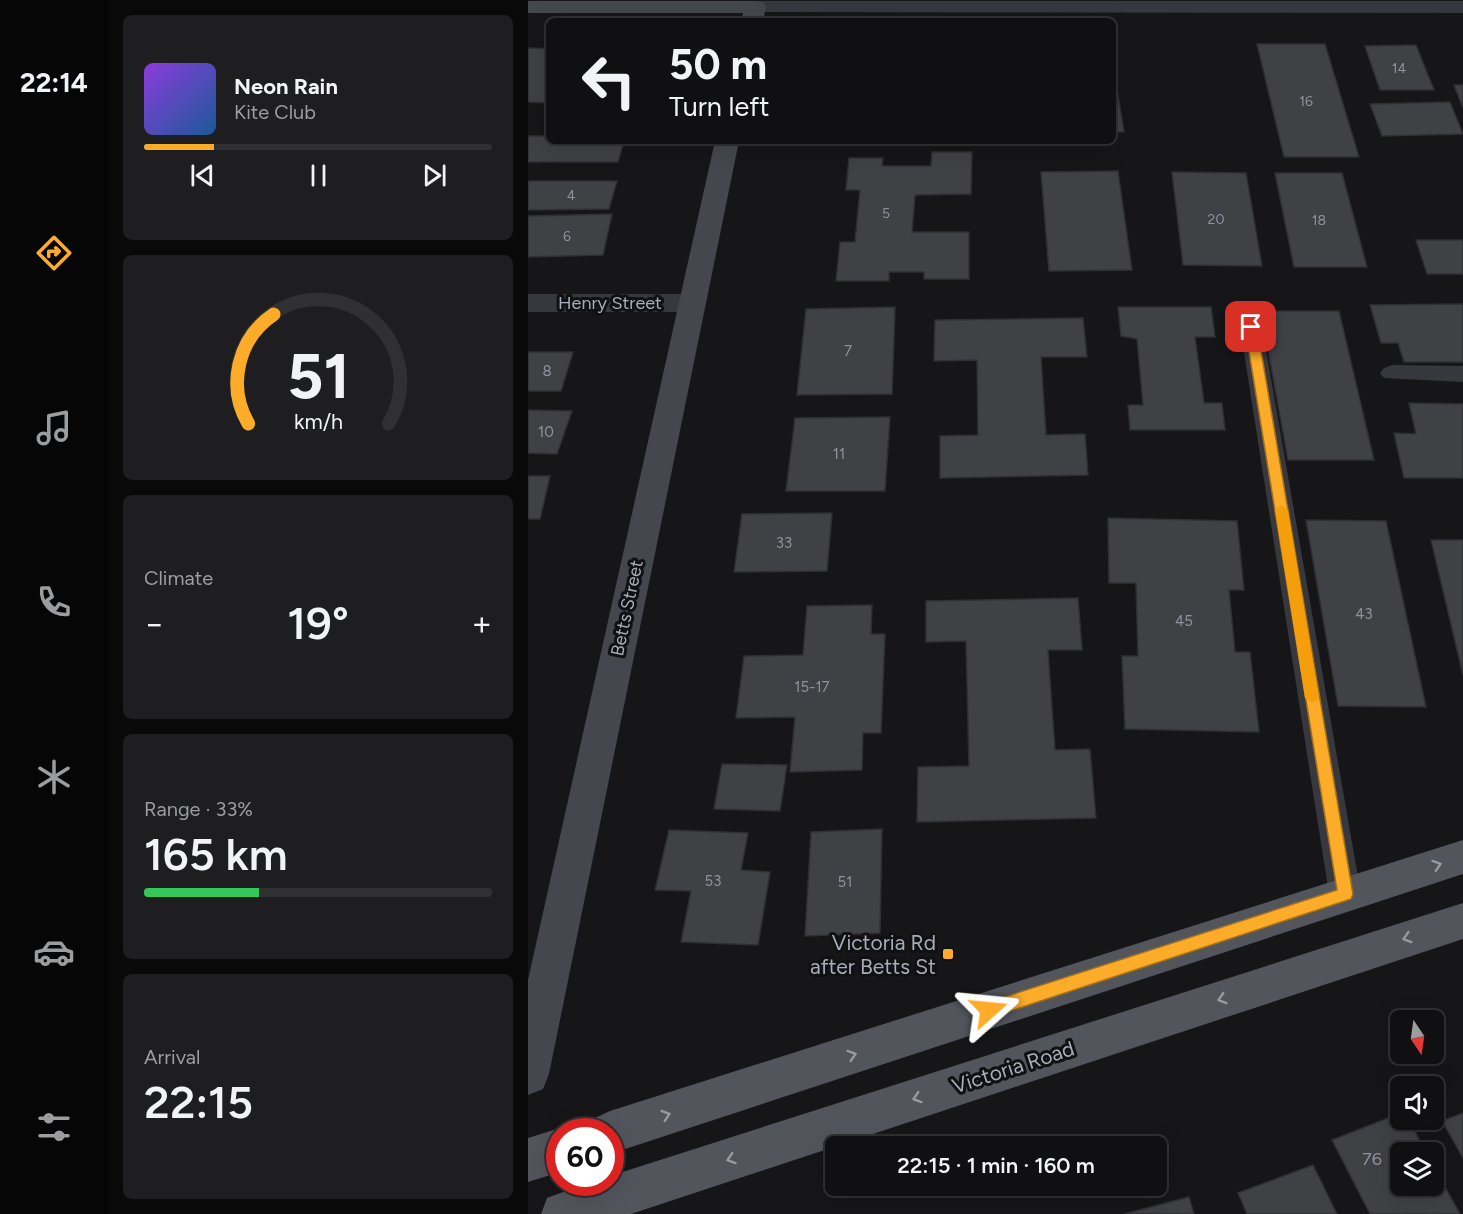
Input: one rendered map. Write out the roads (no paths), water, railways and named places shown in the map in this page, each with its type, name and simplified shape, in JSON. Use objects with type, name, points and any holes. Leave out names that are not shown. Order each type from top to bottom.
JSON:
[{"type":"main road","points":[[624,1128],[1463,857]]},
{"type":"main road","name":"Victoria Road","points":[[563,1214],[1463,921]]},
{"type":"main road","points":[[528,1160],[546,1154]]},
{"type":"street","points":[[528,7],[659,3],[754,14],[910,3],[1428,4],[1463,7]]},
{"type":"street","name":"Betts Street","points":[[528,1074],[726,144]]},
{"type":"street","name":"Henry Street","points":[[528,303],[692,303]]},
{"type":"lane","points":[[1251,327],[1345,894]]},
{"type":"lane","points":[[1392,373],[1463,374]]},
{"type":"place","name":"Victoria Rd after Betts St","points":[[948,954]]}]
